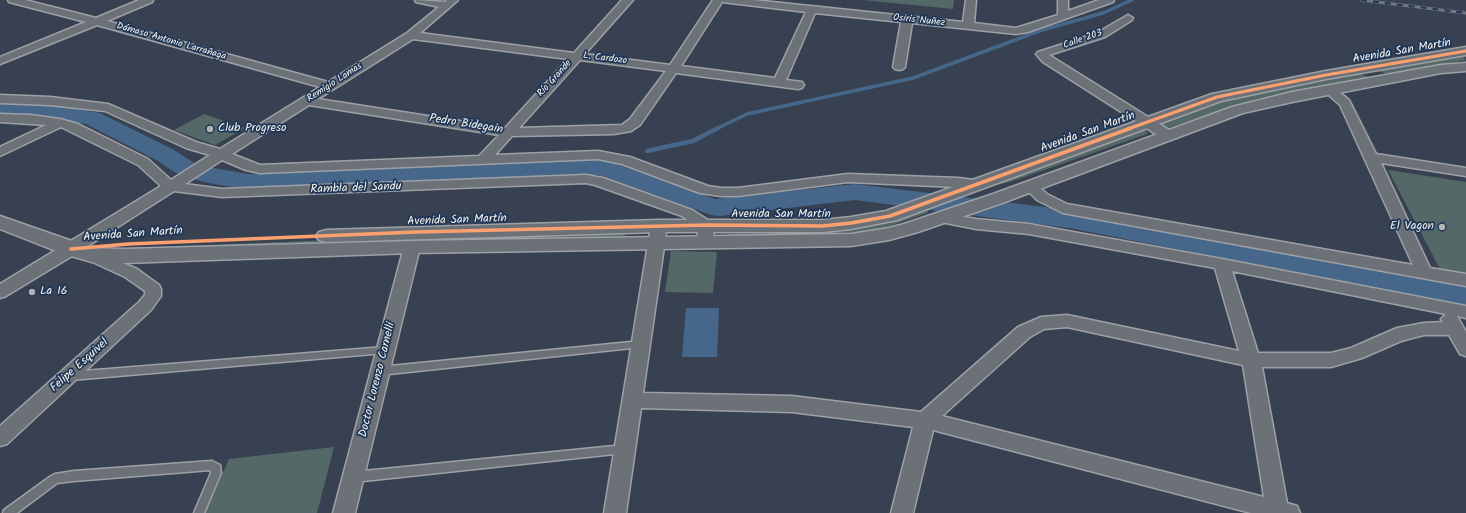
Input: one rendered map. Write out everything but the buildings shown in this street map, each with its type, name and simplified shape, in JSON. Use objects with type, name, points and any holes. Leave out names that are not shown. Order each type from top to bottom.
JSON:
[{"type":"street","name":"Dámaso Antonio Larrañaga","points":[[12,0],[96,21],[329,86]]},
{"type":"street","points":[[0,61],[148,0]]},
{"type":"street","points":[[420,0],[450,3]]},
{"type":"street","name":"Río Grande","points":[[483,160],[576,55],[628,0]]},
{"type":"street","points":[[674,68],[718,0]]},
{"type":"street","name":"Osiris Nuñez","points":[[724,0],[1016,31],[1024,30],[1109,0]]},
{"type":"street","points":[[968,26],[971,0]]},
{"type":"street","points":[[1063,0],[1063,16]]},
{"type":"street","name":"Remigio Lamas","points":[[0,292],[411,35],[450,3]]},
{"type":"street","points":[[779,82],[812,10]]},
{"type":"street","name":"Calle 203","points":[[1128,18],[1101,35],[1042,54],[1047,60],[1146,123]]},
{"type":"street","points":[[899,67],[907,20]]},
{"type":"street","name":"L. Cardozo","points":[[411,35],[576,55],[798,85]]},
{"type":"street","name":"Avenida San Martín","points":[[0,222],[71,249],[92,255],[124,256],[412,246],[705,233],[851,223],[890,216],[1217,97],[1365,68],[1466,51]]},
{"type":"street","name":"Avenida San Martín","points":[[705,233],[851,240],[889,234],[999,198],[1238,110],[1329,90],[1455,67],[1466,67]]},
{"type":"street","name":"Pedro Bidegain","points":[[307,101],[508,132],[614,130],[626,128],[635,122],[674,68]]},
{"type":"street","points":[[1365,68],[1387,80]]},
{"type":"street","points":[[1329,90],[1345,103],[1424,272]]},
{"type":"street","points":[[0,99],[50,100],[108,108],[216,157],[260,169],[598,155],[612,156],[705,190],[721,192],[738,192],[848,178],[958,182],[973,186]]},
{"type":"street","points":[[0,118],[30,118],[60,123],[143,162],[173,183]]},
{"type":"street","points":[[0,152],[60,123]]},
{"type":"street","points":[[1146,123],[1167,135]]},
{"type":"street","points":[[1371,157],[1466,172]]},
{"type":"street","name":"Rambla del Sandu","points":[[173,183],[222,193],[238,194],[586,179],[598,181],[687,213],[705,233]]},
{"type":"street","points":[[1030,186],[1042,197],[1063,208],[1466,280]]},
{"type":"street","points":[[949,215],[976,224],[1029,229],[1222,264],[1466,312]]},
{"type":"street","name":"Avenida San Martín","points":[[71,249],[128,244],[416,232],[658,234]]},
{"type":"street","points":[[614,513],[658,234]]},
{"type":"street","name":"Doctor Lorenzo Carnelli","points":[[344,513],[412,246]]},
{"type":"street","name":"Felipe Esquivel","points":[[0,438],[145,306],[153,296],[153,289],[131,273],[92,255]]},
{"type":"street","points":[[632,400],[792,404],[925,420],[1282,512],[1251,360],[1222,264]]},
{"type":"street","points":[[1443,307],[1466,350]]},
{"type":"street","points":[[902,513],[925,420],[1024,332],[1041,323],[1067,321],[1251,360],[1295,361],[1331,360],[1356,353],[1397,335],[1424,329],[1454,328]]},
{"type":"lane","points":[[380,371],[641,344]]},
{"type":"lane","points":[[68,376],[386,350]]},
{"type":"lane","points":[[353,477],[624,449]]},
{"type":"lane","points":[[8,513],[55,479],[74,476],[212,465],[216,468],[216,473],[199,513]]},
{"type":"green space","points":[[863,0],[954,0],[953,9]]},
{"type":"green space","points":[[1461,54],[1466,60],[1389,75],[1379,71],[1379,70]]},
{"type":"green space","points":[[1359,73],[1368,77],[1257,99],[1168,128],[1160,126],[1159,123],[1199,108],[1248,94]]},
{"type":"green space","name":"Club Progreso","points":[[204,114],[245,128],[215,145],[174,130]]},
{"type":"green space","points":[[1141,130],[1148,132],[1147,134],[1010,182],[992,186]]},
{"type":"green space","name":"El Vagon","points":[[1388,170],[1466,182],[1466,276],[1441,271]]},
{"type":"green space","points":[[930,208],[927,213],[881,229],[860,233],[840,235],[727,236],[728,234],[837,232],[870,226]]},
{"type":"green space","points":[[624,234],[626,237],[399,241],[133,251],[135,248],[401,237]]},
{"type":"green space","points":[[671,251],[717,252],[713,293],[665,292]]},
{"type":"green space","points":[[334,447],[317,513],[205,513],[229,459]]},
{"type":"water","points":[[686,308],[719,308],[717,357],[682,357]]},
{"type":"waterway","points":[[717,128],[747,114],[913,78],[1042,30],[1103,13],[1132,0]]},
{"type":"waterway","points":[[0,110],[38,110],[92,118],[167,156],[185,168],[204,174],[248,182],[602,167],[711,207],[720,208],[855,192],[1069,219],[1417,286],[1466,294]]},
{"type":"waterway","points":[[647,151],[693,141],[717,128]]},
{"type":"railway","points":[[1361,0],[1466,13]]},
{"type":"cycle path","points":[[71,249],[128,244],[416,232],[706,225],[823,226],[851,223],[890,216],[1217,97],[1326,75],[1466,51]]},
{"type":"place","name":"Club Progreso","points":[[210,129]]},
{"type":"place","name":"El Vagon","points":[[1442,227]]},
{"type":"place","name":"La 16","points":[[32,292]]}]
